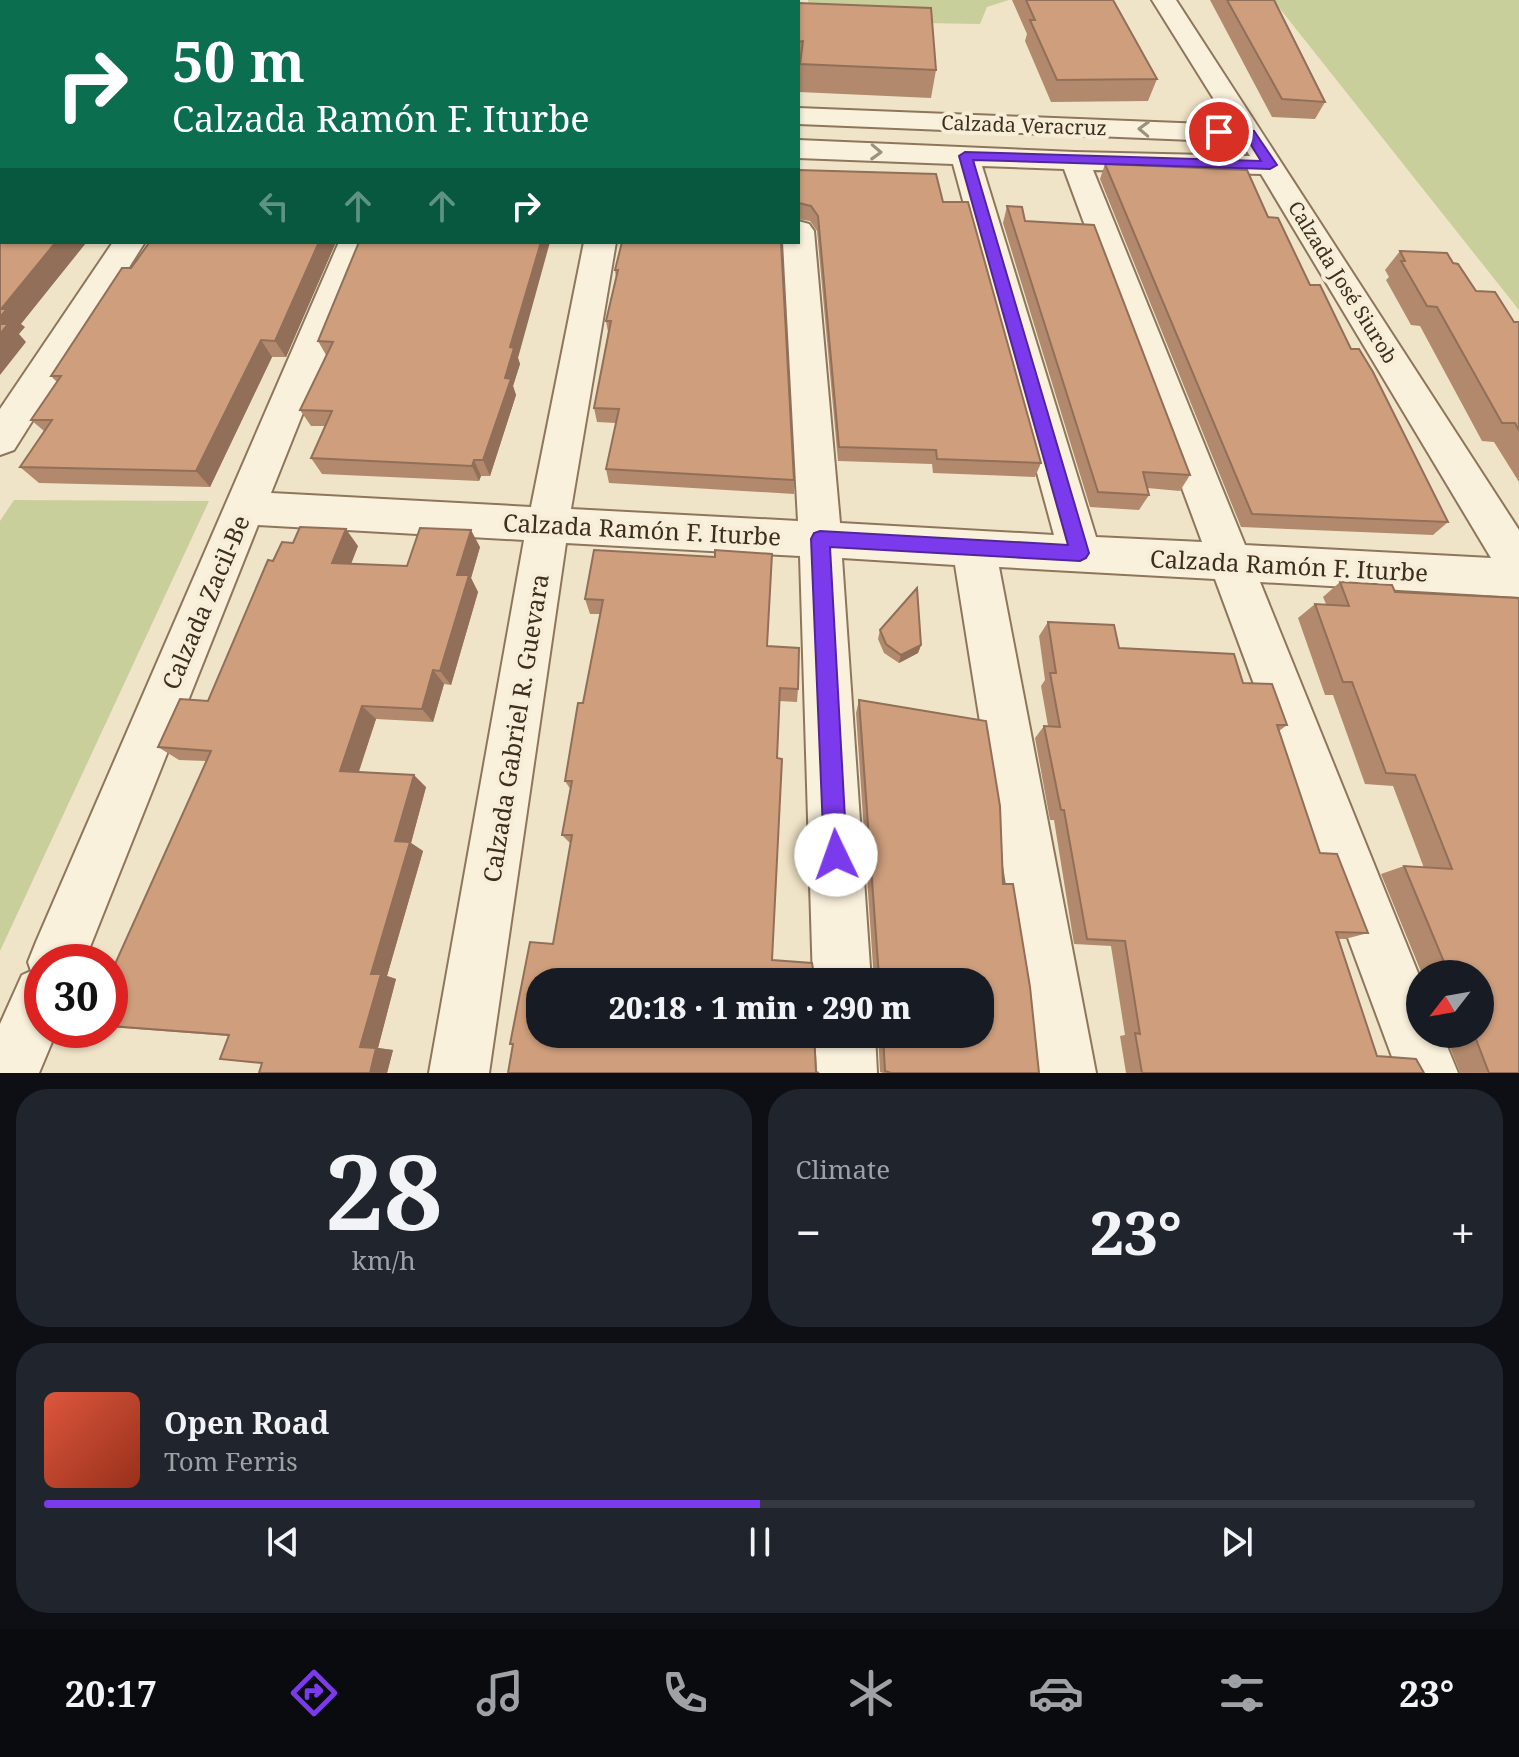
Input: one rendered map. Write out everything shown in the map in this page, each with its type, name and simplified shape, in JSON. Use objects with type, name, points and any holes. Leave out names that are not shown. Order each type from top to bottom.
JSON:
[{"type":"street","name":"Calzada José Siurob","points":[[1164,0],[1519,567]]},
{"type":"street","name":"Calzada Veracruz","points":[[800,116],[1250,134]]},
{"type":"street","name":"Calzada Veracruz","points":[[800,149],[1075,161],[1270,165]]},
{"type":"street","points":[[965,156],[1080,553]]},
{"type":"street","points":[[1075,161],[1428,1073]]},
{"type":"street","points":[[0,440],[128,244]]},
{"type":"street","name":"Calzada Zacil-Be","points":[[63,944],[354,244]]},
{"type":"street","name":"Calzada Gabriel R. Guevara","points":[[459,1073],[548,525],[600,244]]},
{"type":"street","points":[[799,244],[820,539],[841,968]]},
{"type":"street","name":"Calzada Ramón F. Iturbe","points":[[245,508],[1519,578]]},
{"type":"street","points":[[974,548],[1066,1073]]},
{"type":"street","points":[[9,1073],[24,1038]]},
{"type":"street","points":[[846,1048],[847,1073]]},
{"type":"green space","points":[[808,0],[1009,0],[987,7],[980,24],[811,21]]},
{"type":"green space","points":[[1273,0],[1519,0],[1519,310]]},
{"type":"green space","points":[[14,500],[209,501],[0,951],[0,521]]},
{"type":"building","points":[[1026,0],[1113,0],[1157,79],[1057,80],[1030,20],[1035,20]]},
{"type":"building","points":[[1227,0],[1274,0],[1325,102],[1282,99]]},
{"type":"building","points":[[800,3],[931,8],[936,70],[800,64],[803,41],[800,42]]},
{"type":"building","points":[[1105,164],[1247,170],[1268,217],[1278,218],[1310,285],[1320,285],[1351,349],[1359,349],[1373,372],[1448,522],[1252,514]]},
{"type":"building","points":[[800,170],[936,174],[943,202],[968,202],[1041,463],[937,459],[936,450],[839,447],[818,216],[811,206],[800,203]]},
{"type":"building","points":[[1007,206],[1022,207],[1025,221],[1094,225],[1190,475],[1143,472],[1149,495],[1098,492]]},
{"type":"building","points":[[0,244],[54,244],[1,309],[7,309],[0,317]]},
{"type":"building","points":[[148,244],[318,244],[275,341],[261,340],[196,471],[20,467],[52,420],[31,420],[61,376],[51,376],[122,268],[131,268]]},
{"type":"building","points":[[358,244],[540,244],[510,347],[514,348],[505,378],[511,379],[483,460],[474,460],[472,466],[311,458],[332,411],[300,410],[333,342],[318,341]]},
{"type":"building","points":[[622,244],[781,244],[794,480],[606,469],[619,409],[594,408],[611,321],[606,321],[618,270],[615,270]]},
{"type":"building","points":[[1400,251],[1447,253],[1476,291],[1495,292],[1514,322],[1519,322],[1519,430],[1515,423],[1502,423],[1437,307],[1427,306],[1401,261],[1405,261]]},
{"type":"building","points":[[300,527],[346,529],[332,563],[407,566],[420,528],[471,530],[457,575],[469,575],[440,671],[433,670],[422,709],[362,706],[340,771],[414,775],[395,841],[410,842],[371,974],[381,974],[360,1047],[376,1048],[370,1073],[259,1073],[262,1063],[220,1059],[229,1035],[128,1027],[128,944],[124,944],[211,751],[158,747],[180,699],[208,701],[268,560],[273,561],[282,542],[293,543]]},
{"type":"building","points":[[594,550],[715,557],[715,550],[772,554],[767,646],[799,648],[798,689],[780,688],[777,758],[782,759],[772,960],[812,963],[813,968],[526,968],[526,1048],[815,1048],[816,1072],[819,1073],[508,1073],[513,1044],[510,1044],[530,942],[553,944],[572,835],[562,835],[572,781],[565,781],[578,703],[583,703],[603,600],[585,599]]},
{"type":"building","points":[[1340,582],[1392,585],[1395,592],[1519,600],[1519,1073],[1489,1073],[1479,1048],[1494,1048],[1494,960],[1443,960],[1404,866],[1452,869],[1415,775],[1386,773],[1352,682],[1343,682],[1315,604],[1349,606]]},
{"type":"building","points":[[917,588],[921,645],[901,655],[886,644],[880,630]]},
{"type":"building","points":[[1048,622],[1114,625],[1119,648],[1234,654],[1243,683],[1272,684],[1287,725],[1277,725],[1320,853],[1337,854],[1368,933],[1336,932],[1377,1056],[1416,1059],[1424,1073],[1142,1073],[1135,1033],[1140,1034],[1125,941],[1087,939],[1064,810],[1061,810],[1044,726],[1060,727],[1050,673],[1056,673]]},
{"type":"building","points":[[859,700],[986,721],[1000,806],[1003,884],[1013,884],[1030,987],[1039,1073],[885,1071],[884,1048],[994,1048],[994,968],[878,968]]},
{"type":"route","points":[[836,855],[820,539],[1080,553],[965,156],[1270,165],[1250,134],[1219,132]]}]
